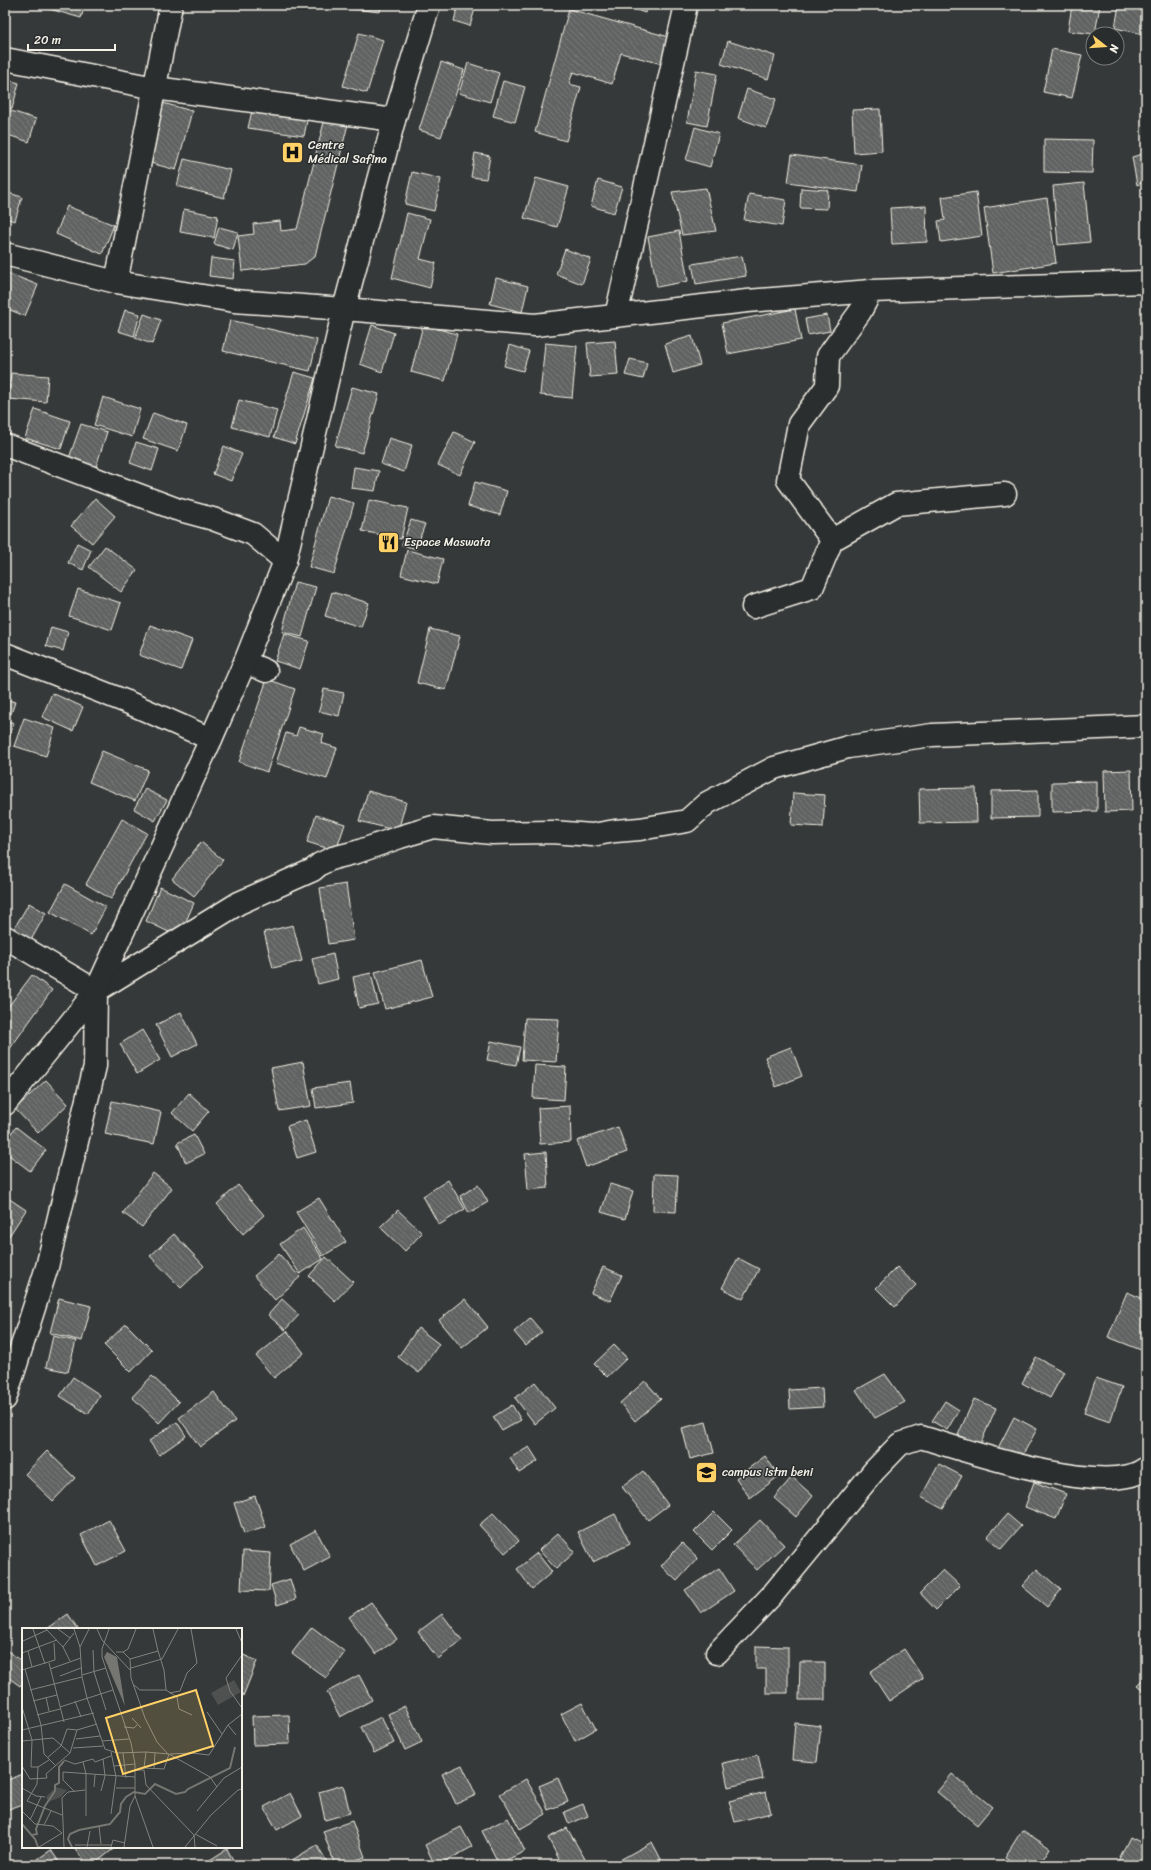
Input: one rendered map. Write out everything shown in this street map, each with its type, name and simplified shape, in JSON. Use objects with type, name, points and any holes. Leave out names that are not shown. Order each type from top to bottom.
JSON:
[{"type":"street","points":[[116,282],[156,88],[171,5]]},
{"type":"street","points":[[5,1104],[96,991],[245,662],[285,561],[344,309],[394,120],[429,5]]},
{"type":"street","points":[[616,316],[686,5]]},
{"type":"street","points":[[5,59],[156,88],[394,120]]},
{"type":"street","points":[[5,254],[116,282],[234,301],[535,325],[747,301],[871,291],[1146,282]]},
{"type":"street","points":[[832,540],[788,480],[799,424],[827,386],[828,356],[860,312],[871,291]]},
{"type":"street","points":[[5,445],[176,509],[213,519],[253,534],[285,561]]},
{"type":"street","points":[[753,607],[812,588],[832,540],[896,504],[1005,494]]},
{"type":"street","points":[[5,654],[127,702],[211,739]]},
{"type":"street","points":[[245,662],[266,670]]},
{"type":"street","points":[[96,991],[239,903],[313,870],[320,864],[332,858],[357,852],[433,827],[492,834],[552,832],[592,835],[615,831],[640,830],[687,821],[707,802],[774,768],[848,747],[932,734],[1146,726]]},
{"type":"street","points":[[5,937],[96,991]]},
{"type":"street","points":[[5,1399],[47,1267],[95,1066],[96,991]]},
{"type":"street","points":[[717,1653],[773,1594],[874,1471],[900,1444],[911,1439],[920,1437],[1059,1475],[1117,1478],[1138,1474],[1146,1468]]},
{"type":"building","points":[[47,5],[85,5],[81,18],[46,8]]},
{"type":"building","points":[[345,5],[381,5],[380,12],[344,8]]},
{"type":"building","points":[[458,5],[475,9],[470,26],[454,21]]},
{"type":"building","points":[[623,5],[647,5],[645,13]]},
{"type":"building","points":[[1072,5],[1100,5],[1096,26],[1085,26],[1085,33],[1068,31]]},
{"type":"building","points":[[1119,5],[1146,5],[1146,22],[1143,34],[1125,30],[1125,26],[1115,26]]},
{"type":"building","points":[[569,9],[669,37],[662,64],[621,53],[612,84],[573,72],[569,84],[581,87],[566,141],[535,132]]},
{"type":"building","points":[[359,33],[383,40],[367,93],[343,86]]},
{"type":"building","points":[[728,41],[775,56],[768,79],[721,64]]},
{"type":"building","points":[[1052,49],[1082,55],[1072,98],[1043,92]]},
{"type":"building","points":[[441,62],[464,70],[441,137],[419,130]]},
{"type":"building","points":[[468,63],[499,73],[490,102],[459,93]]},
{"type":"building","points":[[696,70],[717,74],[707,126],[687,122]]},
{"type":"building","points":[[5,79],[19,83],[12,109],[5,108]]},
{"type":"building","points":[[503,81],[525,87],[515,122],[493,116]]},
{"type":"building","points":[[1146,84],[1146,96],[1140,90]]},
{"type":"building","points":[[747,89],[776,99],[766,128],[738,118]]},
{"type":"building","points":[[254,102],[309,111],[304,136],[248,128]]},
{"type":"building","points":[[163,103],[192,111],[176,170],[147,162]]},
{"type":"building","points":[[5,109],[36,119],[29,142],[5,134]]},
{"type":"building","points":[[880,109],[882,151],[854,153],[852,110]]},
{"type":"building","points":[[325,118],[348,124],[315,256],[305,264],[242,271],[238,236],[254,234],[253,224],[280,221],[281,231],[297,229]]},
{"type":"building","points":[[695,127],[719,134],[710,167],[686,160]]},
{"type":"building","points":[[1044,139],[1093,140],[1092,173],[1044,172]]},
{"type":"building","points":[[475,153],[490,156],[486,179],[471,177]]},
{"type":"building","points":[[1146,153],[1146,181],[1137,185],[1132,157]]},
{"type":"building","points":[[792,155],[862,165],[858,192],[788,182]]},
{"type":"building","points":[[184,159],[231,170],[224,198],[177,186]]},
{"type":"building","points":[[412,172],[441,179],[434,211],[405,204]]},
{"type":"building","points":[[536,178],[569,187],[557,227],[524,218]]},
{"type":"building","points":[[598,180],[622,187],[614,213],[591,206]]},
{"type":"building","points":[[1084,183],[1090,242],[1058,245],[1053,186]]},
{"type":"building","points":[[706,188],[716,231],[682,235],[672,192]]},
{"type":"building","points":[[801,188],[828,190],[827,209],[800,208]]},
{"type":"building","points":[[5,192],[22,197],[15,221],[5,218]]},
{"type":"building","points":[[976,192],[982,236],[941,242],[938,221],[945,220],[942,197]]},
{"type":"building","points":[[749,194],[786,200],[782,226],[744,220]]},
{"type":"building","points":[[1047,198],[1056,263],[993,273],[984,208]]},
{"type":"building","points":[[67,206],[114,225],[102,254],[56,234]]},
{"type":"building","points":[[926,206],[927,242],[892,244],[890,208]]},
{"type":"building","points":[[184,209],[218,216],[214,238],[180,232]]},
{"type":"building","points":[[407,213],[430,219],[420,259],[436,263],[430,288],[392,278]]},
{"type":"building","points":[[219,227],[238,232],[233,250],[214,244]]},
{"type":"building","points":[[679,231],[688,281],[657,287],[648,237]]},
{"type":"building","points":[[565,249],[591,259],[582,284],[556,274]]},
{"type":"building","points":[[742,256],[746,276],[696,284],[692,264]]},
{"type":"building","points":[[211,258],[235,261],[233,279],[209,276]]},
{"type":"building","points":[[5,272],[38,285],[25,316],[5,308]]},
{"type":"building","points":[[496,278],[528,286],[522,312],[490,304]]},
{"type":"building","points":[[795,309],[801,340],[728,354],[722,323]]},
{"type":"building","points":[[125,310],[140,314],[134,336],[118,331]]},
{"type":"building","points":[[144,314],[161,320],[152,344],[135,338]]},
{"type":"building","points":[[827,315],[830,331],[808,335],[805,319]]},
{"type":"building","points":[[230,320],[317,340],[310,371],[223,351]]},
{"type":"building","points":[[372,325],[394,333],[382,372],[360,364]]},
{"type":"building","points":[[423,325],[457,334],[445,381],[411,372]]},
{"type":"building","points":[[692,336],[700,365],[673,373],[665,344]]},
{"type":"building","points":[[615,341],[618,375],[590,377],[587,343]]},
{"type":"building","points":[[545,343],[577,346],[572,398],[540,395]]},
{"type":"building","points":[[510,345],[529,351],[523,371],[504,366]]},
{"type":"building","points":[[630,359],[647,363],[643,379],[625,375]]},
{"type":"building","points":[[294,372],[315,378],[295,444],[274,437]]},
{"type":"building","points":[[11,373],[48,376],[46,402],[8,399]]},
{"type":"building","points":[[352,387],[379,394],[362,453],[335,446]]},
{"type":"building","points":[[103,397],[140,409],[132,437],[94,425]]},
{"type":"building","points":[[239,400],[277,410],[270,437],[232,427]]},
{"type":"building","points":[[35,409],[70,421],[61,449],[25,438]]},
{"type":"building","points":[[153,413],[187,425],[178,451],[143,439]]},
{"type":"building","points":[[81,424],[107,432],[95,470],[68,461]]},
{"type":"building","points":[[454,432],[475,442],[460,475],[438,465]]},
{"type":"building","points":[[389,438],[412,445],[404,472],[381,464]]},
{"type":"building","points":[[136,442],[159,449],[152,471],[130,463]]},
{"type":"building","points":[[224,446],[242,454],[231,481],[213,474]]},
{"type":"building","points":[[354,467],[379,471],[375,491],[351,488]]},
{"type":"building","points":[[475,482],[507,491],[500,515],[468,506]]},
{"type":"building","points":[[328,496],[354,503],[334,574],[309,567]]},
{"type":"building","points":[[95,498],[115,516],[92,543],[71,526]]},
{"type":"building","points":[[369,500],[408,508],[401,539],[362,531]]},
{"type":"building","points":[[411,520],[425,524],[416,549],[402,545]]},
{"type":"building","points":[[77,543],[91,550],[83,570],[68,563]]},
{"type":"building","points":[[105,546],[137,570],[121,592],[89,567]]},
{"type":"building","points":[[407,550],[443,559],[437,584],[401,575]]},
{"type":"building","points":[[295,582],[316,587],[302,637],[282,632]]},
{"type":"building","points":[[78,589],[121,603],[112,630],[69,616]]},
{"type":"building","points":[[332,592],[369,603],[361,627],[325,616]]},
{"type":"building","points":[[150,625],[192,640],[181,670],[139,655]]},
{"type":"building","points":[[51,627],[68,632],[63,651],[46,646]]},
{"type":"building","points":[[430,629],[460,636],[446,690],[417,683]]},
{"type":"building","points":[[284,634],[309,641],[300,669],[275,661]]},
{"type":"building","points":[[267,679],[295,689],[267,772],[239,762]]},
{"type":"building","points":[[324,689],[344,693],[339,716],[319,711]]},
{"type":"building","points":[[52,693],[83,707],[73,731],[42,717]]},
{"type":"building","points":[[5,699],[15,702],[11,714],[5,712]]},
{"type":"building","points":[[24,718],[55,728],[46,756],[14,746]]},
{"type":"building","points":[[5,720],[14,723],[5,750]]},
{"type":"building","points":[[299,727],[324,734],[321,743],[337,748],[327,779],[276,763],[286,733],[296,736]]},
{"type":"building","points":[[102,751],[148,770],[135,801],[89,782]]},
{"type":"building","points":[[1131,770],[1132,811],[1105,812],[1104,771]]},
{"type":"building","points":[[1097,781],[1097,811],[1052,812],[1052,782]]},
{"type":"building","points":[[976,788],[977,822],[920,823],[919,789]]},
{"type":"building","points":[[145,789],[167,800],[155,821],[134,809]]},
{"type":"building","points":[[1038,790],[1038,817],[991,818],[991,791]]},
{"type":"building","points":[[368,791],[406,802],[398,831],[359,821]]},
{"type":"building","points":[[793,793],[825,795],[823,827],[791,825]]},
{"type":"building","points":[[316,815],[345,824],[336,851],[307,842]]},
{"type":"building","points":[[122,819],[147,833],[111,899],[86,884]]},
{"type":"building","points":[[201,842],[223,860],[194,896],[172,879]]},
{"type":"building","points":[[65,884],[106,907],[91,935],[50,912]]},
{"type":"building","points":[[346,884],[354,940],[328,944],[320,888]]},
{"type":"building","points":[[160,887],[194,903],[179,937],[146,921]]},
{"type":"building","points":[[29,903],[46,913],[30,942],[12,932]]},
{"type":"building","points":[[293,925],[302,961],[273,968],[264,932]]},
{"type":"building","points":[[333,954],[338,979],[318,984],[312,959]]},
{"type":"building","points":[[422,960],[432,997],[385,1009],[375,972]]},
{"type":"building","points":[[371,973],[378,1004],[359,1008],[353,977]]},
{"type":"building","points":[[32,975],[52,990],[9,1050],[5,1047],[5,1011]]},
{"type":"building","points":[[181,1012],[197,1044],[172,1057],[156,1025]]},
{"type":"building","points":[[525,1018],[559,1019],[556,1062],[522,1060]]},
{"type":"building","points":[[142,1030],[160,1060],[137,1074],[120,1044]]},
{"type":"building","points":[[491,1041],[520,1047],[516,1065],[487,1060]]},
{"type":"building","points":[[791,1047],[802,1076],[776,1087],[765,1057]]},
{"type":"building","points":[[303,1062],[311,1106],[279,1111],[271,1068]]},
{"type":"building","points":[[535,1065],[566,1067],[564,1100],[533,1098]]},
{"type":"building","points":[[5,1073],[13,1082],[5,1089]]},
{"type":"building","points":[[46,1080],[68,1104],[38,1133],[15,1109]]},
{"type":"building","points":[[350,1083],[353,1103],[316,1108],[313,1088]]},
{"type":"building","points":[[189,1093],[209,1111],[192,1131],[172,1113]]},
{"type":"building","points":[[112,1101],[161,1112],[154,1144],[105,1134]]},
{"type":"building","points":[[570,1106],[571,1142],[540,1144],[538,1108]]},
{"type":"building","points":[[306,1120],[316,1152],[297,1158],[287,1126]]},
{"type":"building","points":[[16,1127],[46,1150],[30,1171],[5,1152],[5,1141]]},
{"type":"building","points":[[618,1127],[627,1152],[586,1167],[577,1141]]},
{"type":"building","points":[[194,1135],[204,1154],[186,1163],[177,1143]]},
{"type":"building","points":[[546,1152],[548,1188],[528,1190],[525,1154]]},
{"type":"building","points":[[153,1173],[172,1188],[142,1227],[123,1213]]},
{"type":"building","points":[[654,1174],[678,1175],[676,1212],[653,1211]]},
{"type":"building","points":[[448,1180],[465,1209],[439,1225],[423,1196]]},
{"type":"building","points":[[610,1184],[633,1191],[625,1219],[601,1212]]},
{"type":"building","points":[[238,1185],[264,1215],[243,1234],[217,1204]]},
{"type":"building","points":[[478,1185],[488,1202],[469,1213],[460,1196]]},
{"type":"building","points":[[5,1196],[26,1210],[9,1236],[5,1233]]},
{"type":"building","points":[[319,1198],[346,1242],[323,1256],[296,1212]]},
{"type":"building","points":[[398,1210],[422,1233],[405,1251],[380,1227]]},
{"type":"building","points":[[303,1228],[323,1259],[300,1274],[280,1244]]},
{"type":"building","points":[[174,1234],[204,1266],[181,1288],[150,1256]]},
{"type":"building","points":[[279,1254],[300,1277],[275,1300],[254,1276]]},
{"type":"building","points":[[326,1257],[353,1282],[335,1301],[309,1276]]},
{"type":"building","points":[[738,1258],[759,1269],[743,1299],[722,1288]]},
{"type":"building","points":[[603,1267],[622,1275],[610,1301],[591,1293]]},
{"type":"building","points":[[897,1267],[916,1285],[895,1307],[876,1288]]},
{"type":"building","points":[[1127,1292],[1146,1300],[1146,1352],[1108,1337]]},
{"type":"building","points":[[59,1298],[91,1306],[82,1341],[50,1333]]},
{"type":"building","points":[[282,1299],[299,1315],[285,1330],[268,1315]]},
{"type":"building","points":[[465,1299],[488,1327],[462,1348],[439,1320]]},
{"type":"building","points":[[530,1318],[542,1332],[526,1346],[514,1332]]},
{"type":"building","points":[[126,1324],[152,1350],[131,1372],[104,1345]]},
{"type":"building","points":[[418,1328],[439,1344],[419,1373],[398,1357]]},
{"type":"building","points":[[287,1331],[304,1353],[274,1378],[256,1356]]},
{"type":"building","points":[[53,1336],[76,1341],[68,1372],[46,1367]]},
{"type":"building","points":[[614,1345],[627,1358],[607,1377],[594,1364]]},
{"type":"building","points":[[1036,1357],[1064,1372],[1050,1398],[1022,1383]]},
{"type":"building","points":[[885,1374],[905,1402],[875,1418],[856,1390]]},
{"type":"building","points":[[152,1376],[179,1402],[159,1423],[132,1397]]},
{"type":"building","points":[[73,1377],[100,1395],[88,1414],[60,1396]]},
{"type":"building","points":[[1096,1378],[1122,1387],[1110,1422],[1084,1413]]},
{"type":"building","points":[[645,1381],[661,1399],[635,1421],[620,1403]]},
{"type":"building","points":[[535,1382],[555,1408],[535,1424],[515,1398]]},
{"type":"building","points":[[822,1388],[823,1407],[790,1409],[789,1390]]},
{"type":"building","points":[[214,1392],[235,1421],[200,1447],[179,1418]]},
{"type":"building","points":[[974,1399],[996,1408],[980,1445],[958,1435]]},
{"type":"building","points":[[945,1401],[959,1410],[947,1430],[932,1421]]},
{"type":"building","points":[[512,1405],[521,1420],[502,1431],[493,1417]]},
{"type":"building","points":[[1014,1417],[1037,1429],[1020,1460],[998,1448]]},
{"type":"building","points":[[177,1422],[186,1436],[159,1455],[149,1441]]},
{"type":"building","points":[[706,1422],[714,1453],[690,1459],[682,1428]]},
{"type":"building","points":[[529,1447],[538,1461],[519,1473],[510,1458]]},
{"type":"building","points":[[47,1451],[75,1478],[53,1501],[25,1474]]},
{"type":"building","points":[[765,1456],[779,1476],[750,1498],[736,1478]]},
{"type":"building","points":[[939,1464],[962,1476],[943,1509],[921,1497]]},
{"type":"building","points":[[643,1471],[668,1505],[648,1520],[622,1487]]},
{"type":"building","points":[[792,1477],[813,1496],[796,1517],[774,1498]]},
{"type":"building","points":[[1034,1482],[1066,1494],[1056,1519],[1025,1507]]},
{"type":"building","points":[[255,1496],[266,1527],[244,1534],[234,1503]]},
{"type":"building","points":[[714,1512],[732,1530],[712,1550],[694,1532]]},
{"type":"building","points":[[493,1513],[519,1541],[505,1553],[479,1525]]},
{"type":"building","points":[[615,1514],[630,1544],[593,1562],[578,1532]]},
{"type":"building","points":[[1007,1514],[1021,1526],[1001,1549],[987,1537]]},
{"type":"building","points":[[109,1520],[126,1551],[97,1566],[81,1535]]},
{"type":"building","points":[[760,1520],[784,1545],[757,1570],[733,1545]]},
{"type":"building","points":[[316,1530],[330,1557],[304,1571],[290,1544]]},
{"type":"building","points":[[558,1533],[575,1552],[556,1569],[539,1550]]},
{"type":"building","points":[[682,1543],[698,1558],[677,1581],[661,1566]]},
{"type":"building","points":[[243,1551],[271,1553],[269,1591],[241,1590]]},
{"type":"building","points":[[537,1553],[552,1572],[532,1589],[517,1569]]},
{"type":"building","points":[[719,1568],[734,1591],[701,1613],[685,1590]]},
{"type":"building","points":[[1037,1569],[1061,1590],[1047,1607],[1022,1586]]},
{"type":"building","points":[[943,1570],[960,1586],[936,1610],[920,1593]]},
{"type":"building","points":[[290,1579],[296,1599],[277,1605],[271,1585]]},
{"type":"building","points":[[371,1602],[397,1639],[376,1654],[349,1617]]},
{"type":"building","points":[[68,1614],[77,1628],[48,1628]]},
{"type":"building","points":[[442,1614],[462,1640],[438,1659],[418,1632]]},
{"type":"building","points":[[312,1627],[345,1652],[326,1678],[292,1653]]},
{"type":"building","points":[[756,1646],[788,1647],[788,1693],[766,1693],[766,1669],[756,1669]]},
{"type":"building","points":[[5,1649],[22,1661],[22,1683],[20,1686],[5,1675]]},
{"type":"building","points":[[904,1649],[923,1678],[889,1701],[870,1672]]},
{"type":"building","points":[[242,1654],[257,1661],[242,1696]]},
{"type":"building","points":[[800,1662],[825,1662],[825,1700],[799,1700]]},
{"type":"building","points":[[359,1675],[372,1700],[340,1717],[327,1692]]},
{"type":"building","points":[[1146,1676],[1146,1693],[1137,1685]]},
{"type":"building","points":[[582,1703],[596,1729],[575,1741],[561,1714]]},
{"type":"building","points":[[405,1706],[422,1742],[405,1750],[388,1714]]},
{"type":"building","points":[[289,1715],[290,1744],[253,1745],[252,1716]]},
{"type":"building","points":[[381,1717],[394,1743],[374,1753],[361,1727]]},
{"type":"building","points":[[795,1723],[821,1726],[817,1762],[792,1760]]},
{"type":"building","points":[[758,1755],[763,1779],[728,1787],[723,1763]]},
{"type":"building","points":[[462,1765],[476,1795],[456,1804],[442,1774]]},
{"type":"building","points":[[22,1774],[22,1804],[6,1810],[5,1781]]},
{"type":"building","points":[[952,1774],[992,1807],[977,1825],[937,1792]]},
{"type":"building","points":[[558,1778],[568,1802],[548,1810],[539,1786]]},
{"type":"building","points":[[526,1779],[546,1814],[520,1829],[500,1794]]},
{"type":"building","points":[[343,1785],[350,1813],[325,1820],[319,1792]]},
{"type":"building","points":[[766,1792],[771,1813],[735,1822],[729,1801]]},
{"type":"building","points":[[290,1793],[302,1816],[277,1830],[264,1807]]},
{"type":"building","points":[[583,1804],[588,1816],[569,1824],[564,1812]]},
{"type":"building","points":[[508,1818],[525,1851],[499,1864],[482,1831]]},
{"type":"building","points":[[352,1821],[365,1857],[342,1865],[335,1865],[323,1831]]},
{"type":"building","points":[[461,1827],[472,1847],[438,1865],[435,1865],[425,1845]]},
{"type":"building","points":[[567,1828],[585,1859],[575,1865],[562,1865],[548,1838]]},
{"type":"building","points":[[1022,1830],[1050,1848],[1039,1865],[1018,1865],[1005,1857]]},
{"type":"building","points":[[1130,1837],[1146,1845],[1145,1865],[1116,1865]]},
{"type":"building","points":[[652,1842],[664,1865],[611,1865]]},
{"type":"building","points":[[317,1845],[329,1865],[284,1865]]},
{"type":"building","points":[[75,1848],[115,1848],[93,1865],[87,1865]]},
{"type":"building","points":[[227,1849],[236,1865],[202,1865]]},
{"type":"building","points":[[51,1850],[61,1865],[29,1865]]},
{"type":"place","name":"Centre Médical Safina","points":[[293,152]]},
{"type":"place","name":"Espace Maswata","points":[[389,542]]},
{"type":"place","name":"campus istm beni","points":[[707,1472]]}]
